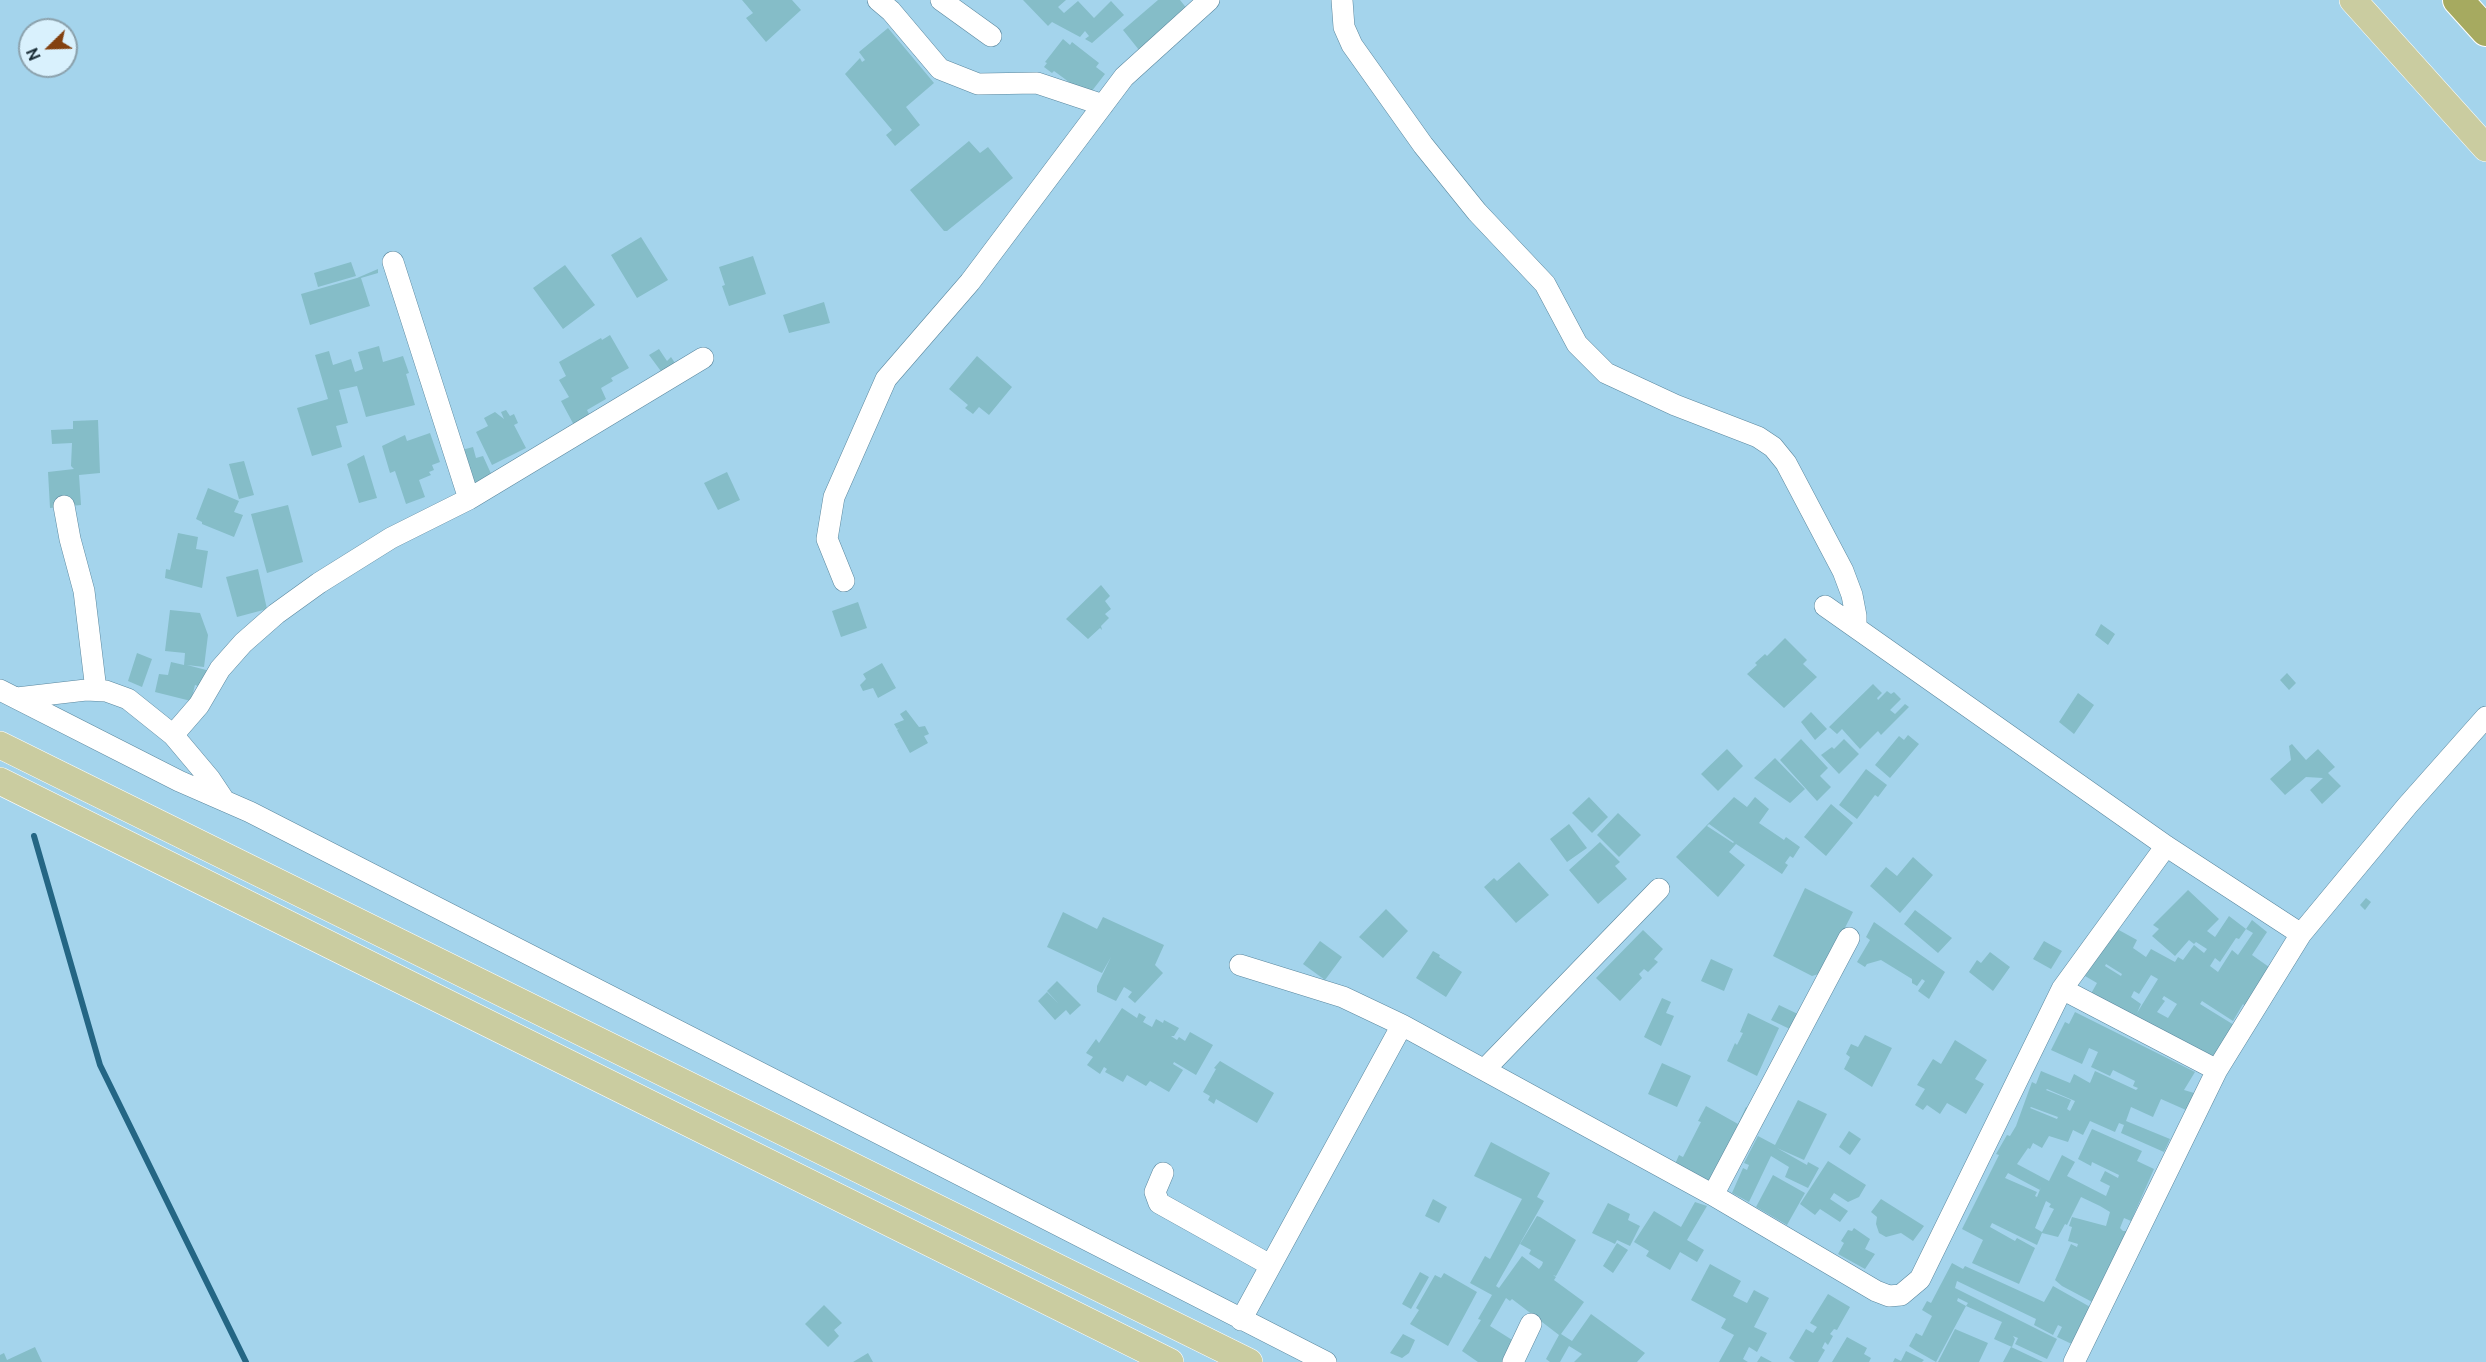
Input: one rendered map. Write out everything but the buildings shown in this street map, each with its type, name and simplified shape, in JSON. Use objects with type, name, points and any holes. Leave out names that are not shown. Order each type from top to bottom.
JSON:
[{"type":"highway","points":[[2458,0],[2486,31]]},
{"type":"main road","points":[[2354,0],[2486,148]]},
{"type":"main road","points":[[0,744],[1249,1362]]},
{"type":"main road","points":[[0,781],[1170,1362]]},
{"type":"street","points":[[878,0],[891,11],[940,69],[978,84],[1037,83],[1103,105]]},
{"type":"street","points":[[941,0],[990,36]]},
{"type":"street","points":[[844,581],[827,539],[834,497],[886,379],[970,282],[1124,77],[1209,0]]},
{"type":"street","points":[[1342,0],[1344,27],[1352,45],[1423,146],[1477,212],[1545,284],[1577,344],[1606,373],[1675,405],[1758,437],[1773,447],[1786,463],[1843,571],[1854,606],[1856,627]]},
{"type":"street","points":[[393,262],[470,500]]},
{"type":"street","points":[[173,735],[195,711],[220,669],[243,643],[276,614],[319,583],[391,538],[470,500],[703,358]]},
{"type":"street","points":[[64,506],[84,591],[96,690]]},
{"type":"street","points":[[1826,606],[2166,846],[2301,934]]},
{"type":"street","points":[[8,694],[96,690],[128,699],[173,735],[210,779],[225,801]]},
{"type":"street","points":[[8,694],[179,781],[225,801],[1326,1362]]},
{"type":"street","points":[[2074,1362],[2217,1070],[2301,934],[2407,806],[2486,717]]},
{"type":"street","points":[[1240,965],[1343,997],[1402,1025],[1713,1195],[1876,1291],[1889,1296],[1901,1295],[1920,1279],[2062,989],[2166,846]]},
{"type":"street","points":[[1485,1069],[1659,889]]},
{"type":"street","points":[[1713,1195],[1849,938]]},
{"type":"street","points":[[2062,989],[2217,1070]]},
{"type":"street","points":[[1241,1320],[1402,1025]]},
{"type":"street","points":[[1163,1173],[1155,1192],[1158,1203],[1270,1265]]},
{"type":"street","points":[[1513,1362],[1531,1324]]},
{"type":"waterway","points":[[34,836],[100,1065],[246,1362]]}]
